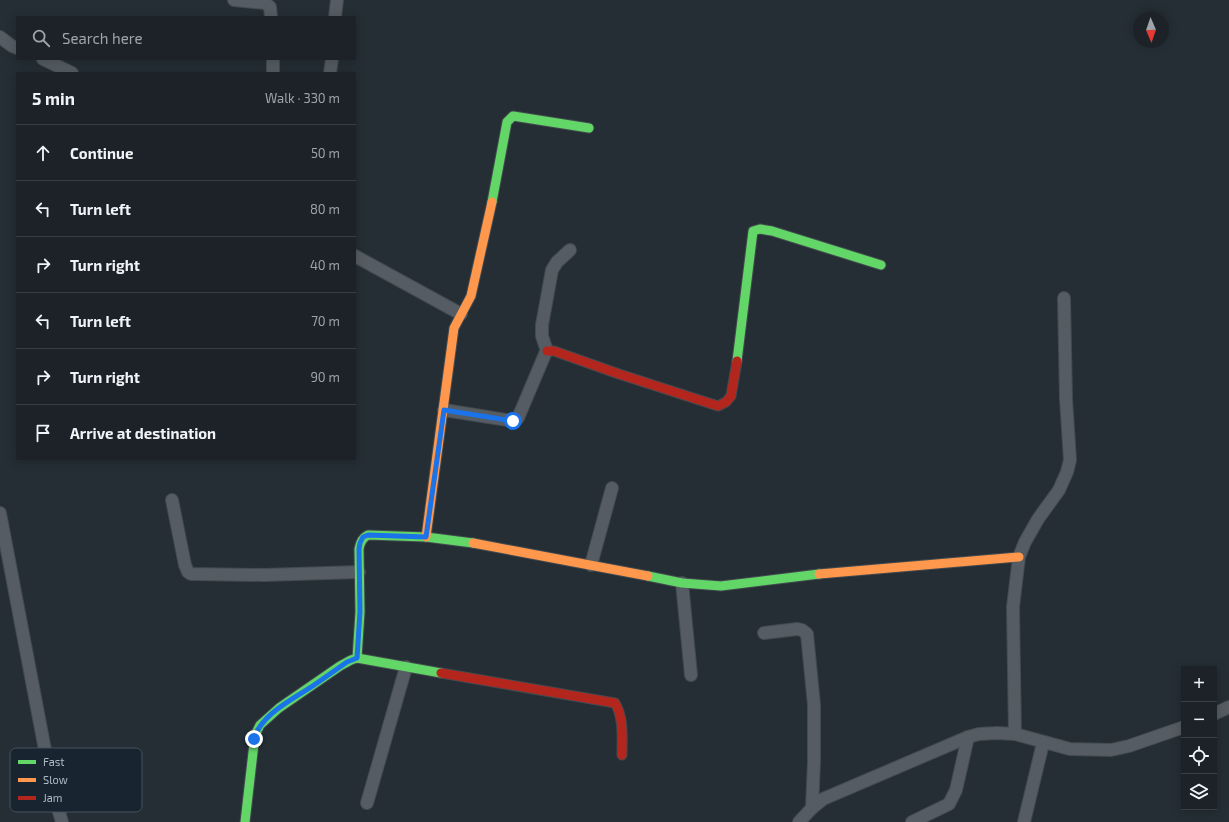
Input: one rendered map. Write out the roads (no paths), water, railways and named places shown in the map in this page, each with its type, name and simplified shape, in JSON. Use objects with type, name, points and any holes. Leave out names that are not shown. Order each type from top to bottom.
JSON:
[{"type":"street","points":[[234,0],[268,4],[270,7],[271,16]]},
{"type":"street","points":[[335,16],[337,0]]},
{"type":"street","points":[[0,37],[16,48]]},
{"type":"street","points":[[45,60],[70,72]]},
{"type":"street","points":[[273,60],[273,72]]},
{"type":"street","points":[[330,72],[332,60]]},
{"type":"street","points":[[426,537],[454,328],[471,296],[509,118],[518,116],[589,128]]},
{"type":"street","points":[[547,351],[554,351],[626,377],[718,406],[726,402],[731,396],[737,361],[753,231],[760,229],[772,231],[881,265]]},
{"type":"street","points":[[444,410],[506,420],[516,420],[547,351],[542,336],[542,325],[552,270],[557,262],[570,250]]},
{"type":"street","points":[[356,257],[461,314]]},
{"type":"street","points":[[1015,734],[1013,607],[1019,557],[1025,542],[1038,519],[1059,490],[1067,472],[1070,460],[1066,399],[1064,298]]},
{"type":"street","points":[[591,564],[612,488]]},
{"type":"street","points":[[172,500],[186,569],[191,574],[250,575],[359,572]]},
{"type":"street","points":[[0,513],[26,643],[44,748]]},
{"type":"street","points":[[357,658],[360,612],[359,549],[363,537],[368,535],[426,537],[472,543],[537,556],[591,564],[682,583],[721,586],[834,572],[1019,557]]},
{"type":"street","points":[[682,583],[691,675]]},
{"type":"street","points":[[764,633],[797,629],[802,630],[807,634],[814,705],[812,808]]},
{"type":"street","points":[[245,822],[254,739],[260,725],[299,694],[347,662],[357,658],[615,703],[620,709],[622,755]]},
{"type":"street","points":[[367,803],[406,667]]},
{"type":"street","points":[[1217,713],[1229,707]]},
{"type":"street","points":[[799,822],[823,799],[968,737],[997,733],[1015,734],[1070,749],[1111,750],[1129,746],[1181,728]]},
{"type":"street","points":[[912,822],[949,804],[956,790],[968,737]]},
{"type":"street","points":[[1024,822],[1044,743]]},
{"type":"street","points":[[59,812],[62,822]]}]
